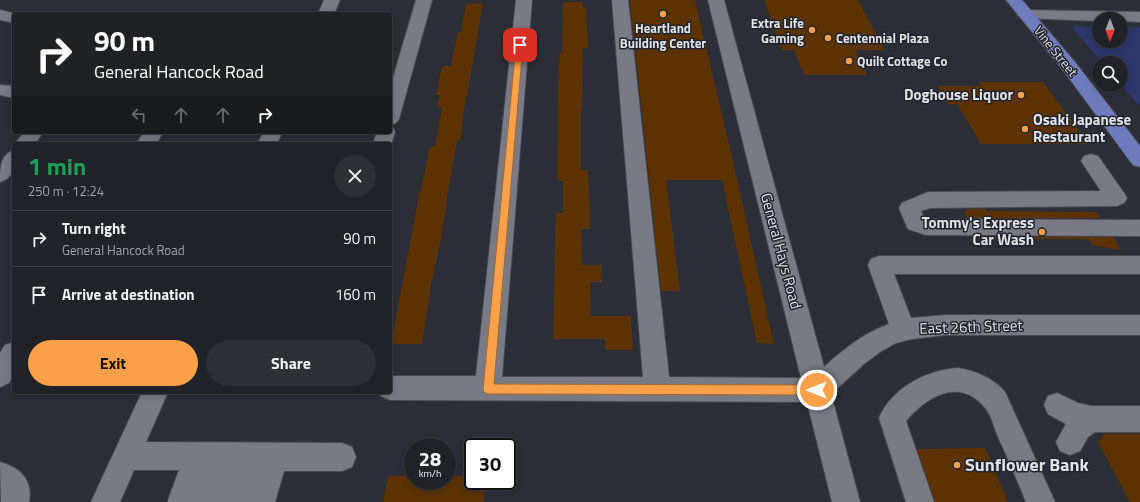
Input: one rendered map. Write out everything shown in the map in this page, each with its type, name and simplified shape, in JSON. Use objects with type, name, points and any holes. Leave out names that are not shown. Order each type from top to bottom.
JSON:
[{"type":"main road","name":"Vine Street","points":[[1014,0],[1069,66],[1140,160]]},
{"type":"street","points":[[327,12],[332,0]]},
{"type":"street","points":[[392,112],[424,0]]},
{"type":"street","points":[[488,389],[524,0]]},
{"type":"street","points":[[620,0],[657,389]]},
{"type":"street","name":"General Hays Road","points":[[716,0],[846,502]]},
{"type":"street","points":[[1026,15],[1140,9]]},
{"type":"street","points":[[0,15],[12,18]]},
{"type":"street","points":[[0,90],[12,92]]},
{"type":"street","points":[[0,175],[12,160]]},
{"type":"street","points":[[1091,161],[1117,198],[928,200],[909,208],[916,223],[926,227],[1140,228]]},
{"type":"street","points":[[904,330],[879,265],[1140,265]]},
{"type":"street","name":"East 26th Street","points":[[817,390],[861,352],[880,339],[904,330],[923,326],[1140,325]]},
{"type":"street","points":[[0,375],[12,356]]},
{"type":"street","points":[[920,502],[892,418],[902,405],[923,389],[944,380],[956,378],[967,380],[978,385],[996,401],[1041,502]]},
{"type":"street","points":[[0,386],[12,386]]},
{"type":"street","points":[[392,388],[817,390]]},
{"type":"street","points":[[105,502],[154,394]]},
{"type":"street","points":[[1057,404],[1073,414],[1090,418],[1140,418]]},
{"type":"street","points":[[1070,442],[1078,428],[1090,418]]},
{"type":"street","points":[[126,456],[342,457]]},
{"type":"street","points":[[212,500],[236,456]]},
{"type":"street","points":[[212,500],[236,456]]},
{"type":"street","points":[[236,456],[261,502]]},
{"type":"street","points":[[0,476],[10,480],[14,484],[17,493],[15,502]]},
{"type":"shaded area","points":[[1071,26],[1092,27],[1092,48],[1128,48],[1128,27],[1140,27],[1140,107],[1127,92],[1128,56],[1096,56]]},
{"type":"building","points":[[630,0],[695,0],[774,344],[757,343],[722,180],[666,180],[680,291],[661,291]]},
{"type":"building","name":"Centennial Plaza","points":[[764,0],[858,0],[885,50],[855,50],[867,75],[804,75],[794,50],[782,50]]},
{"type":"building","points":[[563,2],[583,2],[583,7],[586,7],[588,48],[583,48],[581,170],[588,170],[590,229],[581,229],[582,265],[601,265],[602,282],[590,282],[591,316],[631,316],[633,350],[605,350],[605,339],[553,339],[556,213],[563,213],[563,181],[558,181],[557,175],[558,81],[560,53],[562,53]]},
{"type":"building","points":[[483,3],[466,96],[460,141],[457,141],[422,344],[392,344],[420,190],[430,146],[435,146],[442,107],[437,107],[440,95],[436,95],[442,66],[451,66],[458,32],[461,32],[466,4]]},
{"type":"building","points":[[979,82],[1043,82],[1089,144],[981,144],[957,104],[948,104],[937,86],[981,86]]},
{"type":"building","points":[[967,209],[985,209],[986,211],[1096,212],[1100,218],[967,218],[964,211],[968,211]]},
{"type":"building","points":[[977,237],[1113,237],[1121,250],[1092,245],[1089,239],[978,239]]},
{"type":"building","points":[[1104,434],[1140,434],[1140,502],[1130,502],[1098,442]]},
{"type":"building","name":"Sunflower Bank","points":[[985,448],[1008,502],[935,502],[917,449]]},
{"type":"building","points":[[388,476],[404,476],[404,490],[456,490],[456,476],[464,476],[464,490],[485,490],[484,502],[383,502]]},
{"type":"place","name":"Heartland Building Center","points":[[663,14]]},
{"type":"place","name":"Extra Life Gaming","points":[[812,30]]},
{"type":"place","name":"Centennial Plaza","points":[[828,38]]},
{"type":"place","name":"Quilt Cottage Co","points":[[849,61]]},
{"type":"place","name":"Doghouse Liquor","points":[[1021,95]]},
{"type":"place","name":"Osaki Japanese Restaurant","points":[[1025,129]]},
{"type":"place","name":"Tommy's Express Car Wash","points":[[1042,232]]},
{"type":"place","name":"Sunflower Bank","points":[[957,465]]},
{"type":"route","points":[[520,45],[488,389],[817,390]]}]
